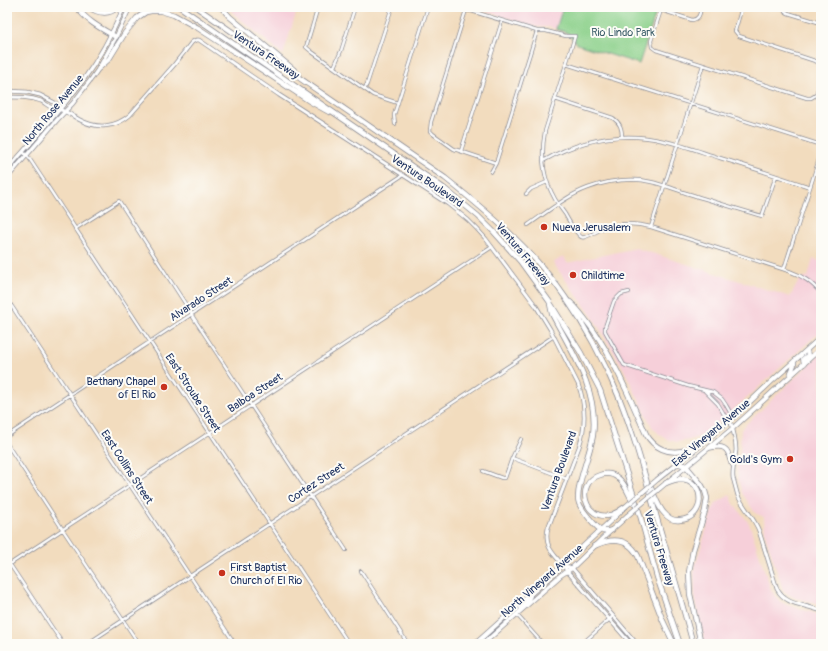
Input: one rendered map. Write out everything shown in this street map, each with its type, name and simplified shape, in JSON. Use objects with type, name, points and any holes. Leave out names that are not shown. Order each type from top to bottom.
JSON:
[{"type":"highway","points":[[77,7],[87,19],[114,35]]},
{"type":"highway","points":[[89,7],[92,10],[104,13],[118,7]]},
{"type":"highway","name":"Ventura Freeway","points":[[180,7],[429,177],[462,202],[494,232],[520,261],[566,327],[600,390],[657,577],[680,644]]},
{"type":"highway","name":"Ventura Freeway","points":[[196,7],[445,178],[505,229],[526,250],[565,296],[596,347],[618,395],[647,482],[693,644]]},
{"type":"highway","points":[[221,7],[230,17],[293,69],[305,82]]},
{"type":"highway","points":[[99,68],[109,59],[125,33],[137,18],[151,11],[161,10],[198,28],[311,102],[350,123]]},
{"type":"highway","points":[[565,296],[579,310],[609,356],[621,378],[646,434],[652,443],[664,450],[677,453],[691,448],[714,433]]},
{"type":"highway","points":[[549,301],[552,314],[582,371],[594,410],[592,445],[580,484],[578,498],[579,503],[583,511],[601,530],[606,532],[612,530]]},
{"type":"highway","points":[[677,463],[686,466],[701,484],[707,498],[705,511],[692,554],[690,572],[690,594],[701,644]]},
{"type":"highway","points":[[625,507],[611,515],[604,516],[594,512],[585,499],[588,484],[596,476],[603,474],[609,474],[617,478],[623,483],[638,511]]},
{"type":"highway","points":[[647,482],[662,511],[667,516],[674,520],[681,520],[692,516],[697,510],[700,501],[699,494],[695,486],[682,479],[666,483]]},
{"type":"highway","points":[[594,546],[612,540],[627,544],[634,549],[674,644]]},
{"type":"main road","name":"North Rose Avenue","points":[[7,178],[73,103],[99,68],[114,35],[124,7]]},
{"type":"main road","name":"North Rose Avenue","points":[[7,170],[85,78],[114,35],[130,7]]},
{"type":"main road","name":"East Vineyard Avenue","points":[[601,530],[625,507],[731,419],[821,337]]},
{"type":"main road","name":"East Vineyard Avenue","points":[[612,530],[686,466],[733,428],[821,348]]},
{"type":"main road","points":[[804,364],[803,359],[808,355],[807,350]]},
{"type":"main road","points":[[790,376],[794,366],[794,361]]},
{"type":"main road","points":[[709,448],[720,446],[726,450],[729,454],[730,462],[733,465]]},
{"type":"main road","name":"North Vineyard Avenue","points":[[475,644],[601,530]]},
{"type":"main road","name":"North Vineyard Avenue","points":[[483,644],[561,575],[572,568],[612,530]]},
{"type":"main road","points":[[517,614],[518,610],[527,601],[531,594]]},
{"type":"street","points":[[318,7],[306,47],[377,96],[398,103]]},
{"type":"street","points":[[334,67],[341,51],[355,7]]},
{"type":"street","points":[[364,88],[367,84],[392,7]]},
{"type":"street","points":[[395,124],[394,115],[428,7]]},
{"type":"street","points":[[458,7],[537,32],[546,31],[566,36],[575,36],[543,139],[543,161],[547,182],[558,204],[577,234],[585,237],[604,228],[620,224],[634,224],[651,227],[784,269],[804,278],[821,293]]},
{"type":"street","points":[[701,7],[699,17],[692,20],[662,9],[651,41],[652,46],[656,50],[807,98],[811,98],[816,95],[821,80]]},
{"type":"street","points":[[742,7],[735,31],[738,35],[821,63]]},
{"type":"street","points":[[783,7],[788,13],[821,22]]},
{"type":"street","points":[[466,10],[430,126],[430,131],[454,149],[496,163]]},
{"type":"street","points":[[461,152],[502,21]]},
{"type":"street","points":[[491,172],[496,163],[537,32]]},
{"type":"street","name":"Ventura Boulevard","points":[[60,109],[92,125],[105,126],[121,122],[130,115],[192,42],[198,40],[458,212],[492,247],[540,313],[554,336],[578,384],[584,409],[582,436],[548,528],[548,547],[631,644]]},
{"type":"street","points":[[566,64],[821,144]]},
{"type":"street","points":[[651,227],[703,65]]},
{"type":"street","points":[[7,91],[27,92],[40,95],[57,104],[60,109]]},
{"type":"street","points":[[7,97],[28,98],[42,102],[53,108],[60,109]]},
{"type":"street","points":[[555,99],[601,113],[617,120],[621,126],[622,137]]},
{"type":"street","points":[[543,161],[586,142],[622,137],[652,138],[677,144],[810,187]]},
{"type":"street","name":"East Stroube Street","points":[[23,152],[76,229],[349,644]]},
{"type":"street","points":[[784,269],[821,153]]},
{"type":"street","name":"Alvarado Street","points":[[7,436],[404,175]]},
{"type":"street","points":[[528,225],[578,192],[601,184],[639,180],[664,186],[762,216],[776,176]]},
{"type":"street","points":[[526,194],[531,188],[547,182]]},
{"type":"street","points":[[76,229],[119,201],[193,317],[346,550]]},
{"type":"street","name":"Balboa Street","points":[[8,565],[492,247]]},
{"type":"street","points":[[629,292],[621,294],[614,301],[605,327],[605,331],[624,365],[712,392],[722,399],[730,412],[735,439],[736,450],[733,474],[738,494],[757,525],[775,585],[779,593],[789,602],[821,611]]},
{"type":"street","name":"East Collins Street","points":[[7,299],[235,644]]},
{"type":"street","name":"Cortez Street","points":[[87,644],[554,336]]},
{"type":"street","points":[[705,391],[718,404],[725,416],[731,419]]},
{"type":"street","points":[[483,471],[504,479],[521,439]]},
{"type":"street","points":[[7,444],[139,644]]},
{"type":"street","points":[[512,458],[566,479]]},
{"type":"street","points":[[7,560],[8,565],[63,644]]},
{"type":"street","points":[[563,565],[572,568],[637,644]]},
{"type":"street","points":[[361,571],[408,644]]},
{"type":"street","points":[[517,614],[543,644]]},
{"type":"street","points":[[582,644],[613,616]]},
{"type":"shaded area","points":[[228,7],[298,7],[283,55],[233,13]]},
{"type":"shaded area","points":[[472,7],[563,7],[556,29],[549,27],[536,27]]},
{"type":"shaded area","points":[[636,248],[790,297],[800,279],[808,277],[813,259],[821,261],[821,331],[704,435],[677,442],[669,440],[660,435],[652,427],[623,368],[592,316],[553,263],[564,256],[567,263]]},
{"type":"shaded area","points":[[821,353],[821,405],[817,469],[821,499],[821,606],[817,603],[795,598],[783,590],[765,534],[764,517],[755,513],[742,493],[737,468],[740,454],[741,430],[743,427]]},
{"type":"shaded area","points":[[730,495],[734,504],[749,523],[774,595],[781,602],[787,605],[814,613],[821,617],[821,644],[705,644],[695,597],[694,570],[712,511],[716,503]]},
{"type":"green space","name":"Rio Lindo Park","points":[[563,7],[658,7],[639,64],[577,44],[568,33],[556,29]]},
{"type":"place","name":"Nueva Jerusalem","points":[[544,227]]},
{"type":"place","name":"Childtime","points":[[573,275]]},
{"type":"place","name":"Bethany Chapel of El Rio","points":[[164,387]]},
{"type":"place","name":"Gold's Gym","points":[[790,459]]},
{"type":"place","name":"First Baptist Church of El Rio","points":[[222,573]]}]
